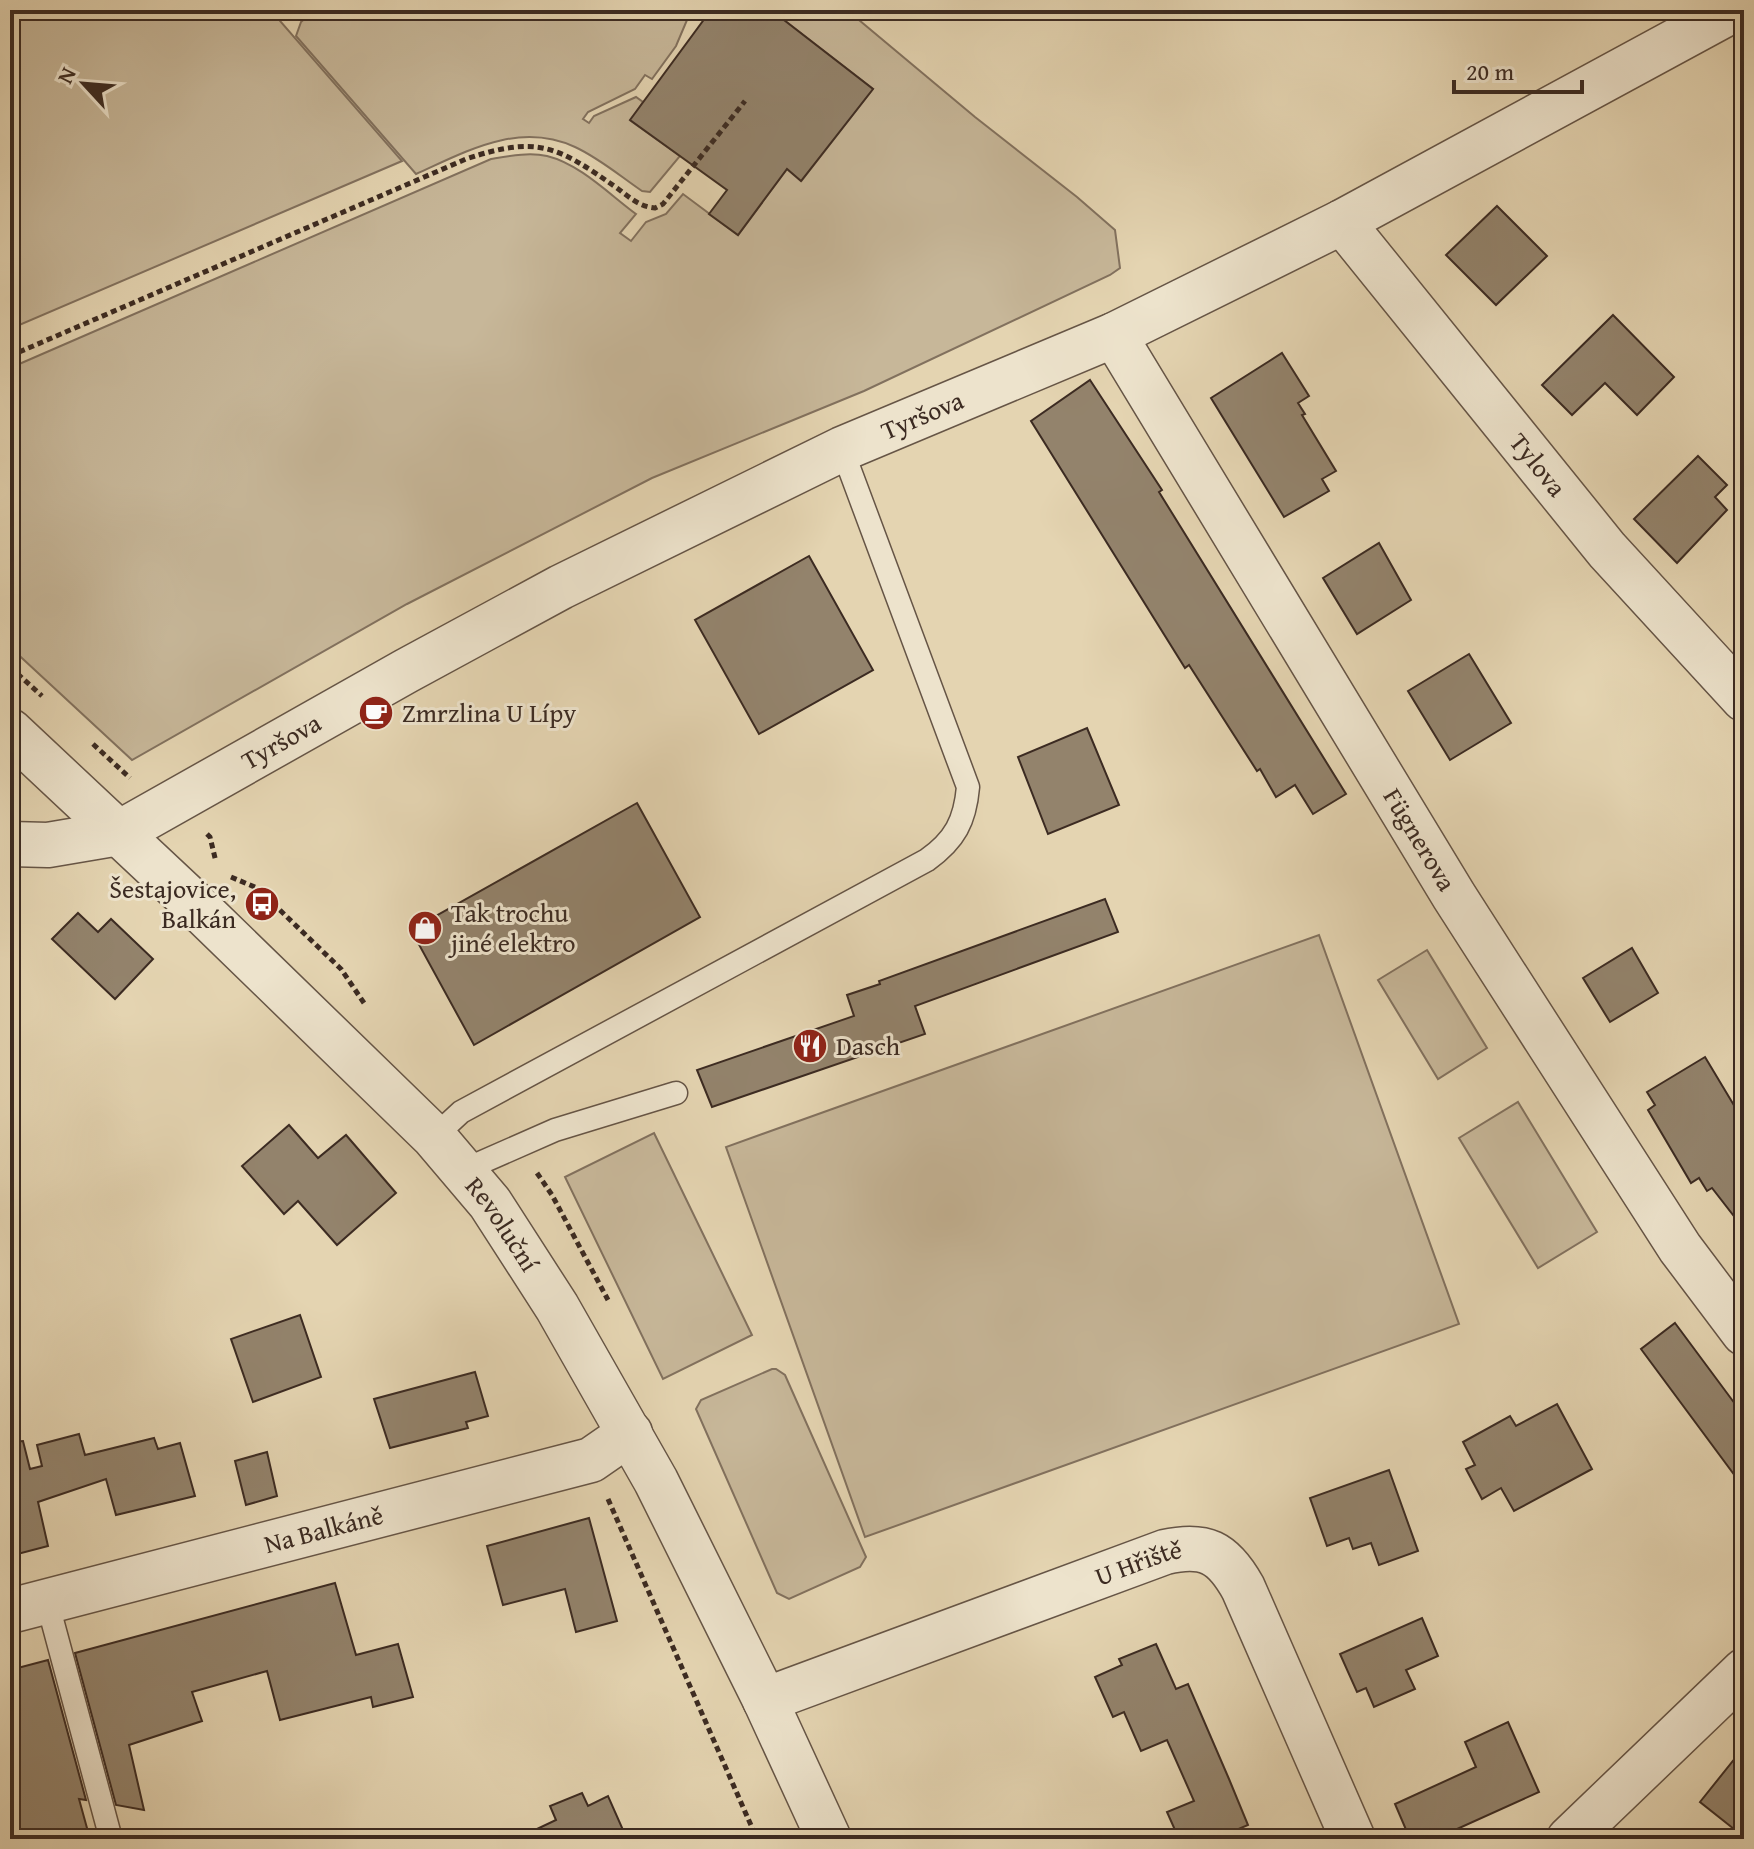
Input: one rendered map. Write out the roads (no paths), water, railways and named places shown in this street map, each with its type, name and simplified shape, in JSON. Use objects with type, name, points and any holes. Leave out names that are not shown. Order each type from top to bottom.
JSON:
[{"type":"street","name":"Tyršova","points":[[10,844],[48,845],[119,833],[561,587],[842,449],[1114,335],[1342,222],[1733,10]]},
{"type":"street","name":"Tylova","points":[[1342,222],[1607,550],[1744,699]]},
{"type":"street","name":"Fügnerova","points":[[1114,335],[1454,896],[1680,1248],[1744,1333]]},
{"type":"street","name":"Revoluční","points":[[10,731],[434,1137],[464,1170],[520,1247],[630,1433],[700,1567],[829,1839]]},
{"type":"street","name":"Na Balkáně","points":[[28,1606],[591,1460],[630,1433]]},
{"type":"street","name":"U Hřiště","points":[[765,1700],[1165,1552],[1199,1548],[1224,1561],[1243,1588],[1353,1839]]},
{"type":"street","points":[[1569,1839],[1744,1671]]},
{"type":"lane","points":[[434,1137],[461,1112],[927,860],[945,847],[959,828],[966,810],[968,787],[842,449]]},
{"type":"lane","points":[[464,1170],[555,1130],[676,1093]]},
{"type":"lane","points":[[28,1606],[111,1839]]},
{"type":"place","name":"Zmrzlina U Lípy","points":[[376,713]]},
{"type":"place","name":"Šestajovice, Balkán","points":[[262,904]]},
{"type":"place","name":"Tak trochu jiné elektro","points":[[425,928]]},
{"type":"place","name":"Dasch","points":[[810,1046]]}]
